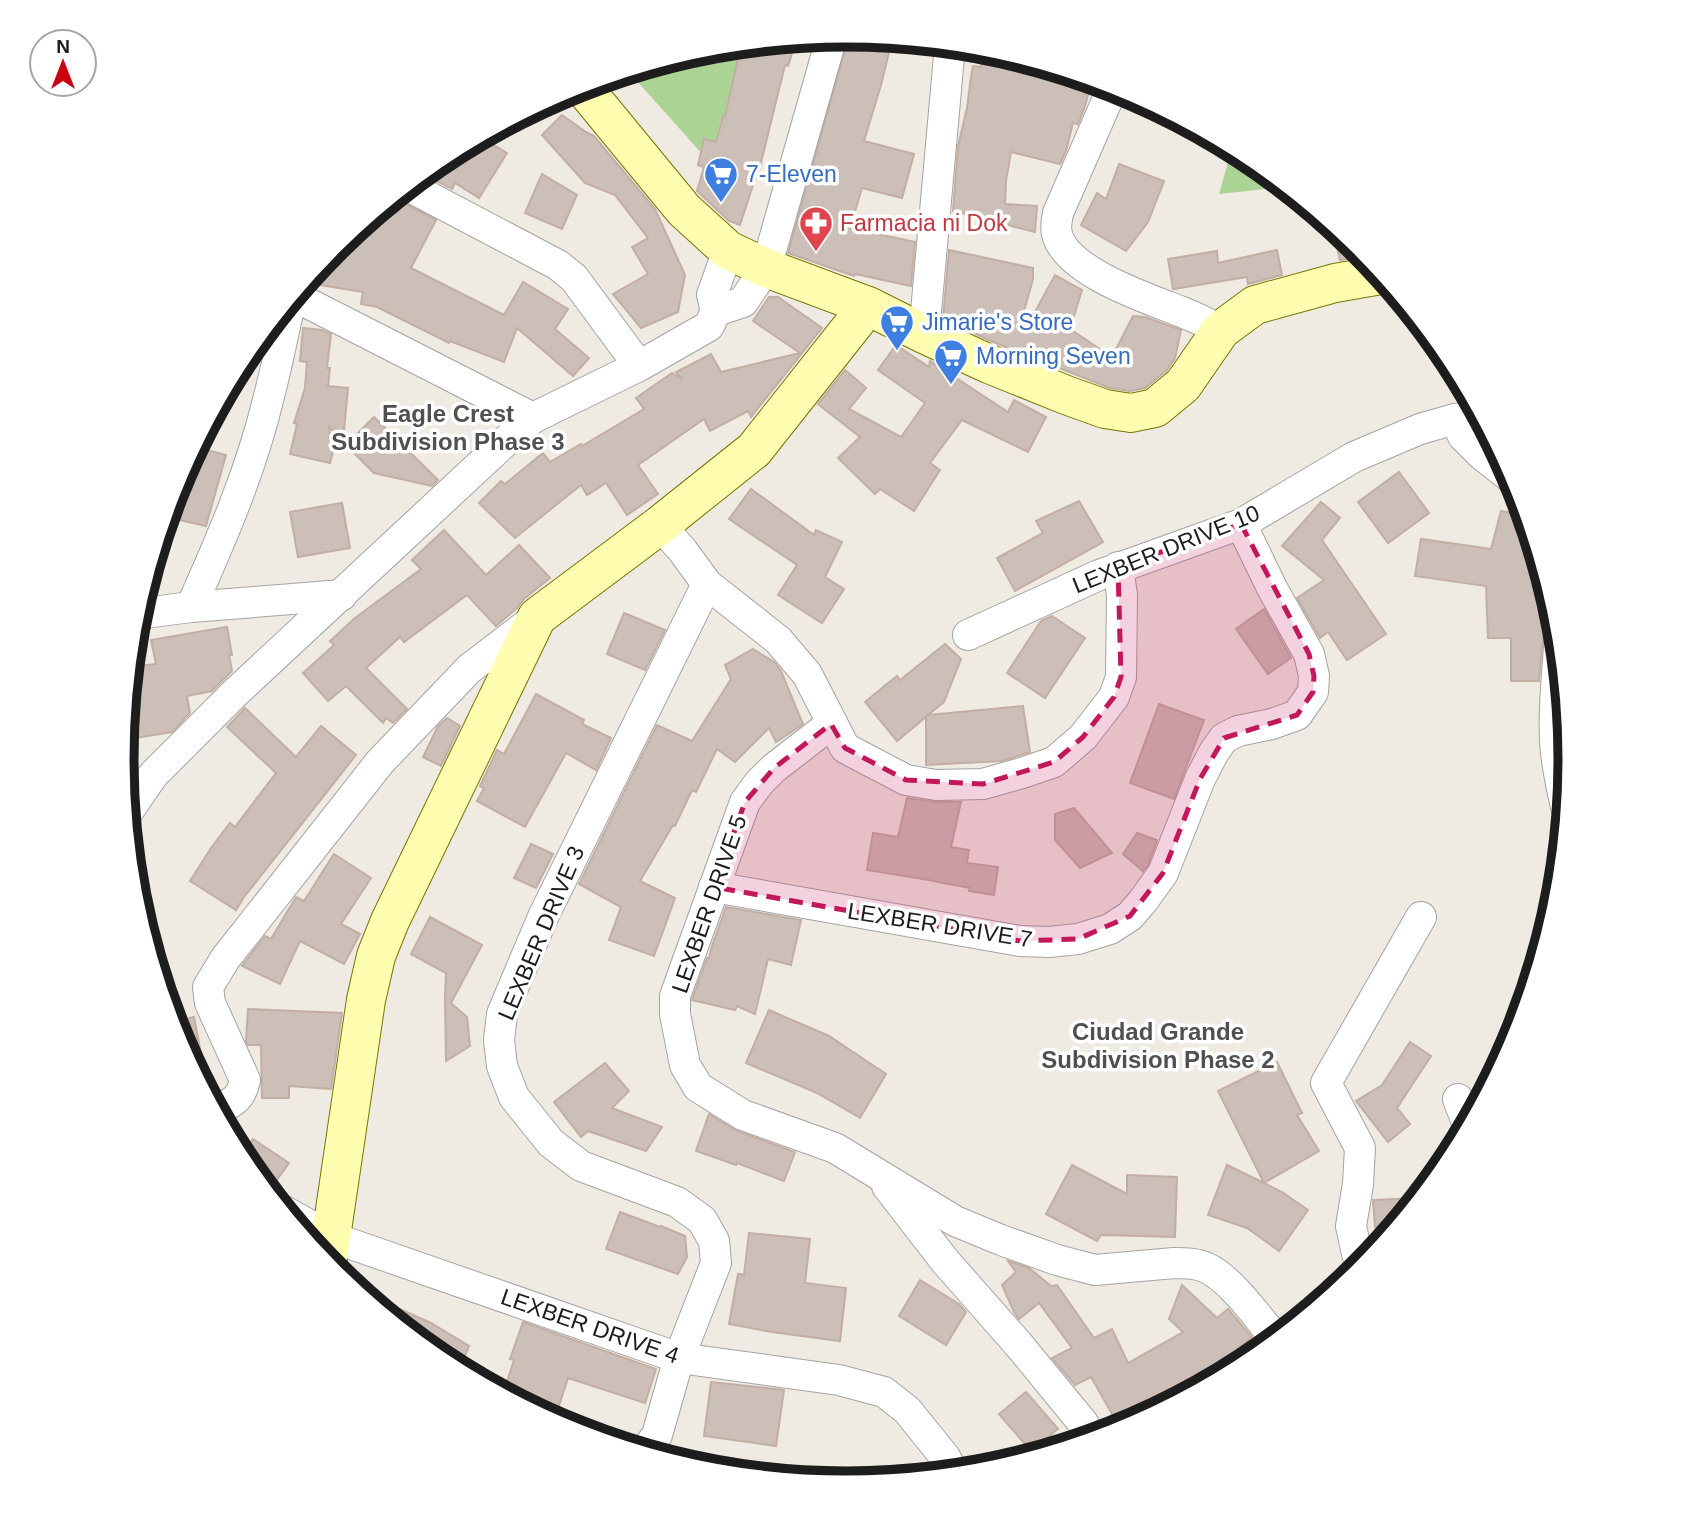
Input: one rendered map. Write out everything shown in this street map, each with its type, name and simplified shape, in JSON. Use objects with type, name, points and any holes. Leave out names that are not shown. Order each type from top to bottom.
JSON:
[{"type":"main road","points":[[589,95],[684,210],[728,250],[766,268],[868,306],[989,364],[1105,410],[1131,413],[1155,408],[1183,385],[1221,330],[1255,305],[1335,283],[1369,277]]},
{"type":"main road","points":[[329,1249],[366,1000],[376,957],[390,921],[537,617],[754,450],[868,306]]},
{"type":"street","points":[[716,311],[743,303],[766,268],[829,48]]},
{"type":"street","points":[[924,334],[949,55]]},
{"type":"street","points":[[1109,97],[1058,213],[1056,233],[1062,246],[1080,264],[1113,284],[1221,330]]},
{"type":"street","points":[[417,191],[558,265],[573,278],[639,366]]},
{"type":"street","points":[[135,801],[153,775],[235,693],[533,418],[639,366],[709,326],[716,311],[712,295],[728,250]]},
{"type":"street","points":[[301,302],[533,418]]},
{"type":"street","points":[[191,607],[222,540],[251,457],[268,401],[287,319]]},
{"type":"street","points":[[1467,417],[1463,436],[1494,465]]},
{"type":"street","name":"LEXBER DRIVE 10","points":[[968,635],[1118,567],[1241,524],[1354,457],[1420,429],[1467,417]]},
{"type":"street","points":[[660,524],[707,584],[778,640],[807,674],[845,748],[905,780],[936,785],[983,784],[1022,773],[1054,761],[1083,737],[1114,696],[1121,677],[1122,595],[1118,567]]},
{"type":"street","name":"LEXBER DRIVE 7","points":[[714,887],[1020,941],[1079,939],[1110,929],[1130,916],[1163,873],[1200,779],[1224,738],[1238,731],[1272,724],[1297,715],[1313,692],[1314,676],[1309,654],[1272,588],[1241,524]]},
{"type":"street","name":"LEXBER DRIVE 3","points":[[650,1443],[657,1435],[678,1358],[716,1263],[714,1241],[702,1220],[677,1202],[581,1166],[551,1143],[514,1097],[502,1066],[499,1040],[502,1014],[542,917],[707,584]]},
{"type":"street","points":[[149,612],[342,595]]},
{"type":"street","points":[[224,1106],[243,1091],[245,1080],[210,1003],[208,987],[225,959],[380,761],[469,669],[537,617]]},
{"type":"street","points":[[1555,695],[1558,764]]},
{"type":"street","name":"LEXBER DRIVE 5","points":[[831,724],[774,768],[745,802],[675,996],[675,1014],[685,1065],[698,1087],[743,1115],[835,1148],[955,1220],[1001,1240],[1080,1268],[1095,1270],[1174,1263],[1208,1268],[1240,1295],[1270,1332]]},
{"type":"street","points":[[134,777],[153,775]]},
{"type":"street","points":[[1357,1255],[1351,1226],[1358,1184],[1360,1148],[1326,1083],[1421,917]]},
{"type":"street","name":"LEXBER DRIVE 5","points":[[877,1173],[945,1261],[1019,1345],[1086,1430]]},
{"type":"street","name":"LEXBER DRIVE 4","points":[[331,1250],[678,1358],[839,1380],[884,1392],[907,1410],[949,1464]]},
{"type":"highlighted area","points":[[1241,524],[1309,654],[1314,676],[1313,692],[1297,715],[1224,738],[1200,779],[1163,873],[1130,916],[1078,939],[1020,941],[714,887],[745,802],[774,768],[831,724],[845,748],[906,780],[983,784],[1054,762],[1083,737],[1114,697],[1121,677],[1118,567]]},
{"type":"green space","points":[[759,52],[720,174],[636,80],[707,61]]},
{"type":"green space","points":[[1229,159],[1272,188],[1219,194]]},
{"type":"building","points":[[846,47],[890,49],[864,141],[914,154],[902,198],[862,188],[850,228],[915,242],[911,286],[855,274],[854,276],[788,253]]},
{"type":"building","points":[[793,50],[788,66],[785,65],[757,179],[740,225],[729,221],[697,191],[704,167],[698,165],[704,139],[716,142],[725,117],[739,55]]},
{"type":"building","points":[[981,60],[1030,72],[1086,89],[1085,94],[1088,95],[1078,124],[1073,123],[1060,164],[1011,152],[1005,204],[1037,206],[1035,232],[953,211],[958,146],[973,66],[981,67]]},
{"type":"building","points":[[562,115],[594,136],[655,209],[685,275],[678,312],[641,328],[613,294],[648,274],[632,247],[648,238],[615,195],[585,183],[542,135]]},
{"type":"building","points":[[490,143],[507,153],[479,198],[455,183],[452,189],[433,179]]},
{"type":"building","points":[[1119,164],[1164,181],[1148,222],[1126,251],[1081,225],[1097,193],[1106,199]]},
{"type":"building","points":[[542,174],[577,195],[562,229],[525,213]]},
{"type":"building","points":[[402,202],[436,220],[411,268],[504,315],[523,282],[568,309],[555,329],[589,358],[573,376],[517,328],[504,362],[450,341],[449,343],[377,307],[361,304],[363,292],[316,284],[342,256]]},
{"type":"building","points":[[1336,243],[1352,258],[1340,260]]},
{"type":"building","points":[[949,250],[1033,268],[1033,279],[1022,318],[1030,321],[1055,275],[1082,290],[1070,329],[1112,357],[1133,316],[1145,317],[1181,330],[1175,358],[1167,370],[1145,388],[1130,391],[1110,388],[998,344],[943,319]]},
{"type":"building","points":[[1277,250],[1282,275],[1248,284],[1247,277],[1173,289],[1168,259],[1217,251],[1218,263]]},
{"type":"building","points":[[769,297],[778,297],[822,328],[751,417],[748,411],[710,431],[704,419],[638,465],[658,494],[627,515],[606,483],[587,495],[581,485],[515,538],[479,503],[501,481],[505,484],[543,453],[550,462],[644,409],[636,398],[672,373],[683,380],[676,372],[711,354],[721,372],[800,353],[753,321]]},
{"type":"building","points":[[303,328],[331,334],[328,386],[348,388],[343,441],[329,427],[333,451],[330,463],[290,454],[297,424],[294,423],[305,388],[307,362],[300,361]]},
{"type":"building","points":[[896,345],[929,367],[930,361],[1008,412],[1014,400],[1046,417],[1028,452],[962,420],[930,463],[940,470],[914,511],[880,489],[875,494],[838,458],[860,437],[818,404],[845,370],[866,388],[849,409],[901,437],[925,403],[878,370]]},
{"type":"building","points":[[374,417],[438,480],[432,486],[374,473],[346,445]]},
{"type":"building","points":[[205,449],[226,455],[206,526],[176,519]]},
{"type":"building","points":[[1399,472],[1429,513],[1388,543],[1358,502]]},
{"type":"building","points":[[751,489],[814,535],[816,530],[842,542],[825,577],[844,589],[822,623],[778,595],[797,565],[729,519]]},
{"type":"building","points":[[1079,501],[1103,542],[1015,591],[997,558],[1043,533],[1036,521]]},
{"type":"building","points":[[1321,502],[1340,518],[1322,540],[1386,634],[1347,660],[1328,632],[1320,638],[1297,598],[1324,580],[1282,546]]},
{"type":"building","points":[[342,503],[350,548],[298,557],[290,512]]},
{"type":"building","points":[[1501,511],[1513,513],[1534,575],[1547,634],[1542,646],[1539,681],[1511,681],[1511,638],[1488,638],[1486,586],[1415,576],[1421,539],[1491,549]]},
{"type":"building","points":[[444,530],[486,575],[519,545],[550,578],[496,626],[467,595],[404,642],[400,637],[366,668],[407,709],[393,723],[386,718],[383,723],[346,686],[328,701],[303,673],[334,645],[330,641],[355,618],[421,569],[412,560]]},
{"type":"building","points":[[1264,609],[1291,658],[1268,674],[1236,629]]},
{"type":"building","points":[[624,613],[665,630],[645,670],[607,654]]},
{"type":"building","points":[[1052,616],[1085,638],[1045,698],[1007,673],[1041,621]]},
{"type":"building","points":[[227,627],[232,671],[212,691],[187,696],[190,713],[172,732],[134,738],[140,666],[156,664],[151,640]]},
{"type":"building","points":[[945,644],[961,659],[944,702],[928,715],[1023,706],[1030,752],[1002,761],[926,765],[926,717],[897,741],[865,702],[897,676],[900,680]]},
{"type":"building","points":[[753,649],[774,662],[781,671],[803,724],[776,742],[769,728],[735,762],[717,749],[696,792],[692,790],[675,826],[673,825],[640,881],[675,898],[654,956],[609,940],[621,907],[579,884],[657,725],[692,741],[731,679],[725,665]]},
{"type":"building","points":[[536,694],[584,720],[582,724],[611,738],[596,770],[566,753],[525,827],[477,801],[484,788],[480,786],[497,750],[504,754]]},
{"type":"building","points":[[1159,704],[1204,720],[1174,799],[1130,783]]},
{"type":"building","points":[[245,708],[296,757],[321,726],[356,755],[236,910],[190,881],[230,823],[235,827],[276,773],[227,727]]},
{"type":"building","points":[[447,718],[460,726],[441,766],[423,757],[438,726]]},
{"type":"building","points":[[907,798],[961,802],[951,847],[969,850],[967,863],[998,867],[994,895],[969,891],[970,888],[867,870],[873,833],[898,837]]},
{"type":"building","points":[[1074,808],[1112,853],[1080,868],[1055,840],[1055,814]]},
{"type":"building","points":[[1137,833],[1157,840],[1143,871],[1123,854]]},
{"type":"building","points":[[531,844],[553,854],[536,888],[514,878]]},
{"type":"building","points":[[334,854],[371,878],[341,924],[360,934],[344,964],[300,941],[280,984],[242,966],[265,936],[271,939],[296,897],[304,901]]},
{"type":"building","points":[[726,907],[801,920],[791,965],[768,959],[755,1014],[737,1006],[735,1010],[692,1000]]},
{"type":"building","points":[[430,917],[482,945],[451,1003],[467,1017],[470,1046],[446,1061],[446,973],[411,954]]},
{"type":"building","points":[[248,1009],[342,1013],[331,1089],[289,1086],[289,1098],[262,1098],[261,1045],[248,1045],[246,1041]]},
{"type":"building","points":[[769,1010],[829,1036],[886,1074],[860,1118],[817,1093],[746,1063]]},
{"type":"building","points":[[194,1017],[204,1067],[188,1032],[183,1019]]},
{"type":"building","points":[[1410,1042],[1431,1056],[1397,1108],[1410,1124],[1388,1142],[1356,1101],[1382,1085]]},
{"type":"building","points":[[1277,1062],[1302,1113],[1297,1115],[1319,1151],[1264,1183],[1218,1091]]},
{"type":"building","points":[[605,1063],[629,1091],[612,1108],[662,1127],[646,1151],[588,1131],[581,1137],[554,1102]]},
{"type":"building","points":[[709,1114],[737,1131],[795,1152],[784,1181],[696,1151]]},
{"type":"building","points":[[253,1139],[289,1163],[274,1183],[254,1155],[248,1146]]},
{"type":"building","points":[[1072,1165],[1127,1194],[1127,1175],[1177,1177],[1175,1237],[1101,1235],[1097,1241],[1046,1214]]},
{"type":"building","points":[[1227,1165],[1282,1192],[1308,1210],[1279,1251],[1247,1228],[1208,1215]]},
{"type":"building","points":[[1406,1199],[1383,1227],[1375,1227],[1373,1200]]},
{"type":"building","points":[[620,1212],[685,1236],[687,1257],[678,1274],[606,1249]]},
{"type":"building","points":[[749,1233],[810,1239],[805,1283],[846,1288],[840,1341],[729,1324],[738,1274],[744,1275]]},
{"type":"building","points":[[1008,1261],[1029,1268],[1051,1286],[1057,1285],[1094,1338],[1112,1329],[1128,1363],[1183,1332],[1169,1319],[1182,1285],[1217,1318],[1228,1309],[1252,1337],[1226,1358],[1158,1399],[1115,1419],[1091,1377],[1075,1385],[1052,1358],[1072,1348],[1039,1303],[1019,1319],[1014,1312],[1002,1285],[1016,1272]]},
{"type":"building","points":[[920,1280],[959,1304],[966,1312],[946,1345],[899,1316]]},
{"type":"building","points":[[385,1303],[431,1323],[469,1346],[463,1360],[412,1325]]},
{"type":"building","points":[[523,1322],[656,1369],[645,1403],[568,1378],[557,1411],[506,1385],[514,1360],[510,1359]]},
{"type":"building","points":[[711,1382],[784,1390],[776,1446],[704,1436]]},
{"type":"building","points":[[1026,1392],[1058,1429],[1039,1444],[1028,1447],[999,1414]]},
{"type":"place","name":"7-Eleven","points":[[721,204]]},
{"type":"place","name":"Farmacia ni Dok","points":[[816,253]]},
{"type":"place","name":"Jimarie's Store","points":[[897,352]]},
{"type":"place","name":"Morning Seven","points":[[951,386]]},
{"type":"district","name":"Eagle Crest Subdivision Phase 3","points":[[448,428]]},
{"type":"district","name":"Ciudad Grande Subdivision Phase 2","points":[[1158,1046]]}]
